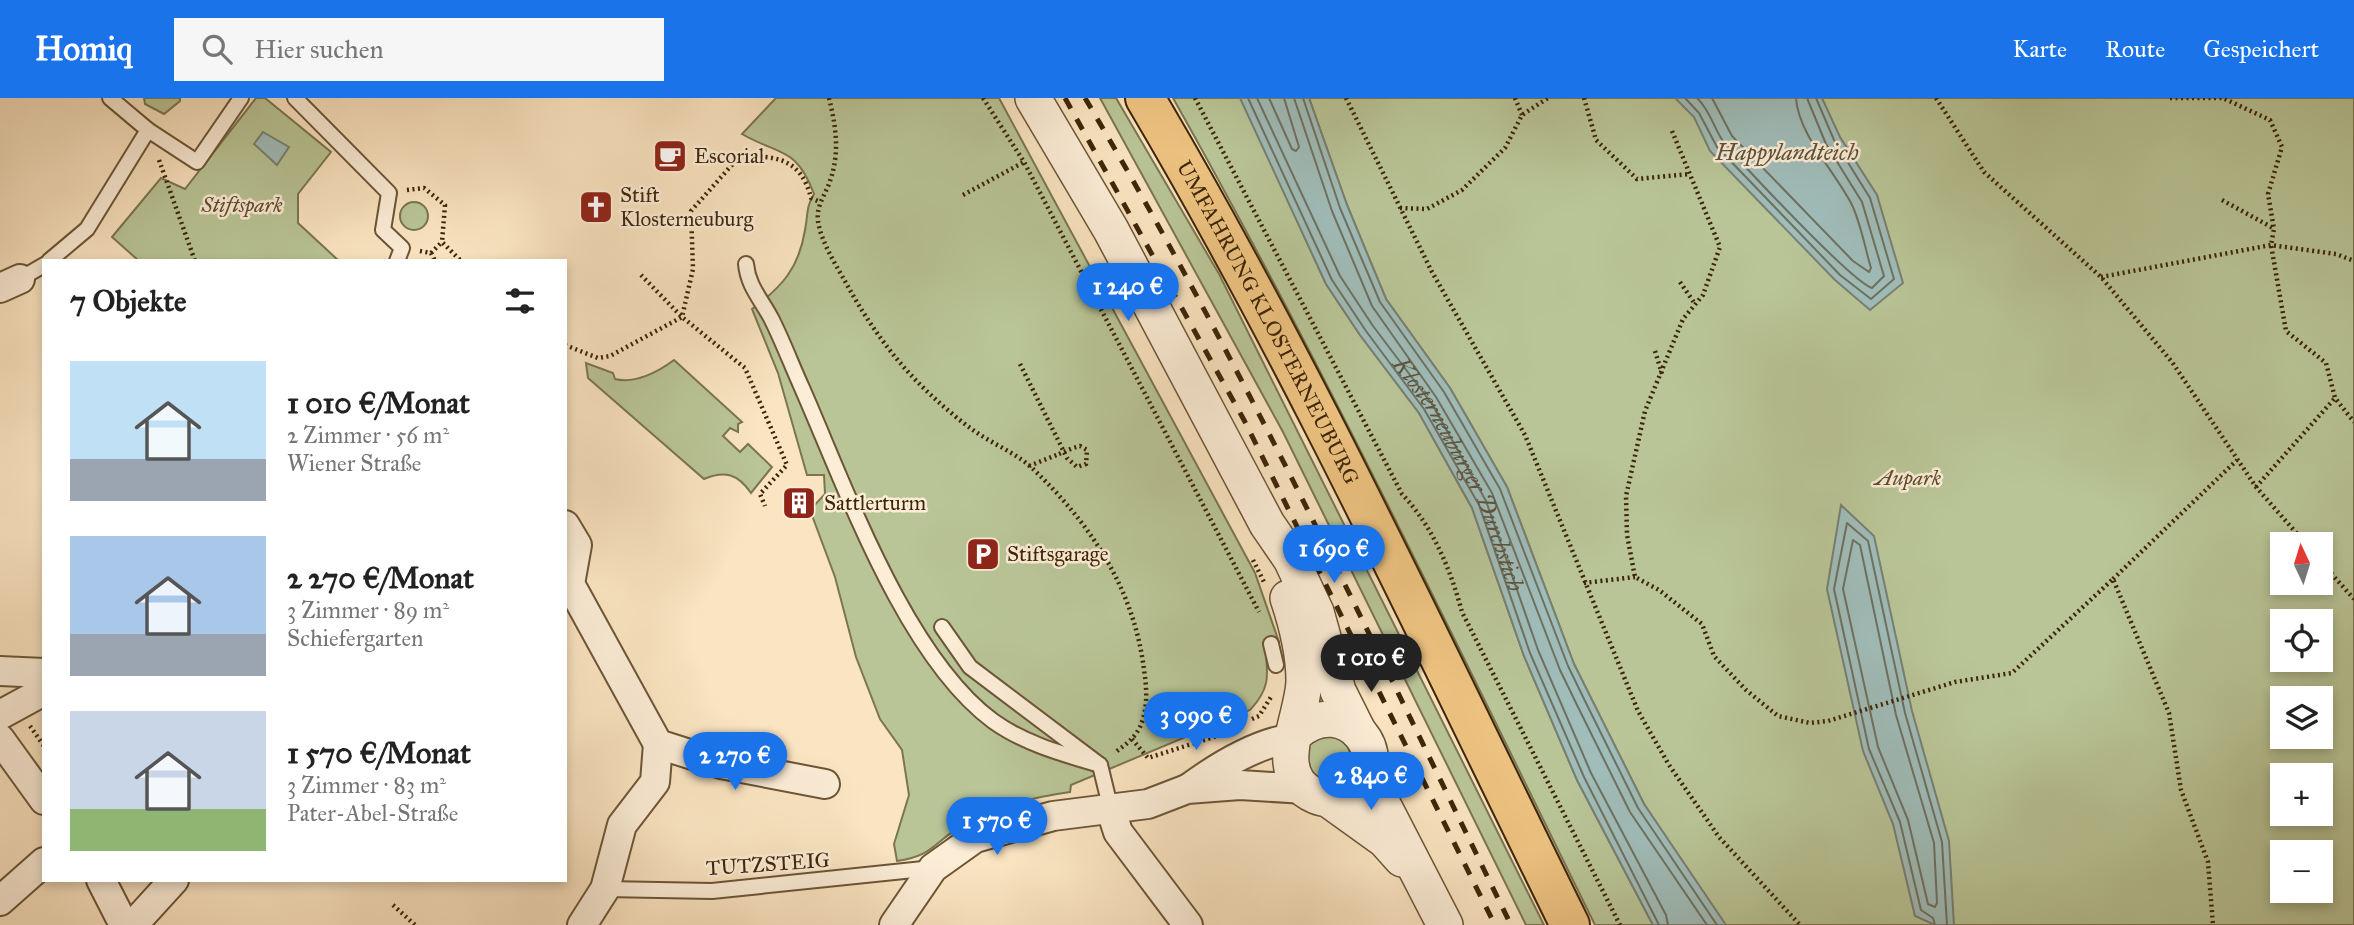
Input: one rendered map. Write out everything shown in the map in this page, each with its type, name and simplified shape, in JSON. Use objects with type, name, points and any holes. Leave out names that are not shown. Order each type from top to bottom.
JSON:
[{"type":"main road","name":"UMFAHRUNG KLOSTERNEUBURG","points":[[1145,98],[1201,192],[1308,396],[1570,925]]},
{"type":"street","points":[[1033,98],[1111,230],[1258,538],[1270,547],[1300,633],[1304,681],[1291,767],[1317,794],[1385,840],[1427,888]]},
{"type":"street","points":[[567,528],[577,545],[570,584],[658,744],[655,782],[622,825],[605,889],[582,925]]},
{"type":"street","points":[[1258,538],[1291,559],[1316,612],[1338,691],[1368,748],[1369,766],[1381,801],[1445,925]]},
{"type":"street","points":[[0,671],[42,673]]},
{"type":"street","points":[[0,715],[42,692]]},
{"type":"street","points":[[894,925],[933,868],[975,838],[1052,816],[1148,804],[1187,789],[1233,760],[1295,735],[1310,722],[1326,718],[1343,720],[1358,731]]},
{"type":"street","points":[[0,738],[42,797]]},
{"type":"street","points":[[658,744],[721,764],[825,783]]},
{"type":"street","points":[[1187,789],[1240,785],[1317,794],[1351,792],[1369,766]]},
{"type":"street","points":[[1111,810],[1118,832],[1188,925]]},
{"type":"street","points":[[0,901],[42,864]]},
{"type":"street","points":[[103,882],[124,925]]},
{"type":"street","points":[[133,925],[161,885]]},
{"type":"lane","points":[[110,98],[148,130],[197,162],[242,98]]},
{"type":"lane","points":[[295,98],[389,193],[383,230],[402,248],[398,259]]},
{"type":"lane","points":[[51,259],[87,229],[148,130]]},
{"type":"lane","points":[[746,264],[748,280],[772,318],[847,491],[921,643],[956,687],[993,721],[1043,748],[1100,765]]},
{"type":"lane","points":[[942,627],[970,667],[1100,765],[1111,810]]},
{"type":"lane","points":[[1271,644],[1276,665]]},
{"type":"lane","name":"TUTZSTEIG","points":[[605,889],[712,891],[933,868]]},
{"type":"path","points":[[829,98],[837,130],[830,182],[820,202],[818,220],[829,251],[868,322],[893,356],[931,396],[971,429],[1029,466],[1086,530],[1113,567],[1132,610],[1141,640],[1147,694],[1140,726],[1132,739],[1100,765]]},
{"type":"path","points":[[983,98],[1024,162],[1245,578],[1271,644]]},
{"type":"path","points":[[1195,98],[1402,494],[1419,513],[1451,572],[1462,612],[1620,925]]},
{"type":"path","points":[[1346,98],[1432,272],[1525,435],[1638,712],[1669,765],[1719,837],[1800,925]]},
{"type":"path","points":[[1515,98],[1522,115]]},
{"type":"path","points":[[1400,208],[1427,209],[1462,190],[1505,148],[1522,115],[1548,98]]},
{"type":"path","points":[[1584,98],[1596,140],[1637,179],[1690,174]]},
{"type":"path","points":[[1936,98],[1984,172],[2101,277],[2172,362],[2256,487],[2295,532]]},
{"type":"path","points":[[2170,98],[2223,98],[2270,120],[2282,147],[2267,194],[2274,229],[2271,245],[2286,331],[2326,363],[2334,398],[2354,422]]},
{"type":"path","points":[[148,130],[191,259]]},
{"type":"path","points":[[1635,577],[1627,535],[1626,496],[1645,411],[1683,319],[1703,295],[1720,247],[1672,131]]},
{"type":"path","points":[[567,346],[598,358],[610,356],[682,317],[694,269],[691,211],[739,158],[773,156],[797,172],[811,198],[820,202]]},
{"type":"path","points":[[963,195],[1024,162]]},
{"type":"path","points":[[389,193],[424,188],[445,205],[443,242],[432,253]]},
{"type":"path","points":[[2221,200],[2274,229]]},
{"type":"path","points":[[443,242],[459,259]]},
{"type":"path","points":[[2101,277],[2271,245],[2336,254],[2354,261]]},
{"type":"path","points":[[641,275],[682,317],[745,368],[787,465],[760,494],[765,506]]},
{"type":"path","points":[[1680,282],[1695,304]]},
{"type":"path","points":[[1655,351],[1662,375]]},
{"type":"path","points":[[1020,364],[1067,458],[1077,467],[1086,464],[1087,450],[1080,446],[1073,448],[1059,454],[1029,466]]},
{"type":"path","points":[[2256,487],[2334,398]]},
{"type":"path","points":[[1584,583],[1635,577],[1659,590],[1702,624],[1714,656],[1746,690],[1778,716],[1810,723],[1828,721],[1955,682],[2012,673],[2237,460]]},
{"type":"path","points":[[1258,538],[1268,589]]},
{"type":"path","points":[[2333,576],[2354,599]]},
{"type":"path","points":[[2113,579],[2169,713],[2181,790],[2208,862],[2213,925]]},
{"type":"path","points":[[1248,722],[1259,716],[1277,686],[1276,665]]},
{"type":"path","points":[[1132,739],[1148,758],[1228,732],[1230,743]]},
{"type":"path","points":[[393,905],[415,925]]},
{"type":"green space","points":[[144,98],[180,98],[180,101],[164,114],[145,104]]},
{"type":"green space","name":"Stiftspark","points":[[256,98],[265,98],[331,152],[298,194],[298,223],[337,259],[137,259],[112,237],[161,178],[185,189]]},
{"type":"green space","points":[[776,98],[999,98],[1255,573],[1279,642],[1265,645],[1265,688],[1250,710],[1071,785],[1070,792],[1027,800],[989,813],[952,832],[919,856],[897,861],[894,844],[909,795],[902,750],[880,719],[856,657],[835,577],[810,510],[825,494],[824,475],[807,475],[778,373],[752,309],[772,293],[794,266],[802,243],[808,207],[814,194],[800,167],[786,154],[742,134]]},
{"type":"green space","points":[[1100,98],[1116,98],[1219,274],[1544,925],[1526,925],[1283,432]]},
{"type":"green space","points":[[1173,98],[1241,98],[1326,284],[1360,335],[1419,413],[1472,508],[1524,656],[1577,780],[1653,925],[1595,925],[1337,405]]},
{"type":"green space","name":"Aupark","points":[[1309,98],[2354,98],[2354,925],[1725,925],[1644,804],[1574,664],[1507,487],[1450,388],[1386,299],[1347,205]]},
{"type":"green space","points":[[414,202],[424,206],[428,216],[424,226],[414,230],[404,226],[400,216],[404,206]]},
{"type":"green space","points":[[674,360],[742,422],[738,424],[738,432],[730,428],[723,436],[740,452],[748,444],[772,467],[751,493],[736,478],[725,474],[704,479],[588,378],[586,363],[613,373],[615,379],[630,380],[646,376]]},
{"type":"green space","points":[[1320,734],[1344,739],[1349,749],[1350,767],[1342,778],[1314,778],[1304,750]]},
{"type":"water","name":"Klosterneuburger Durchstich","points":[[1240,98],[1309,98],[1347,205],[1386,299],[1450,388],[1507,487],[1574,664],[1644,804],[1726,925],[1653,925],[1577,780],[1524,656],[1472,508],[1419,413],[1360,335],[1326,284]]},
{"type":"water","name":"Happylandteich","points":[[1675,98],[1822,98],[1840,137],[1877,195],[1903,283],[1870,310],[1835,280],[1710,151],[1694,117]]},
{"type":"water","points":[[263,132],[289,147],[277,165],[254,144]]},
{"type":"water","points":[[1841,505],[1874,536],[1912,711],[1949,841],[1954,925],[1935,925],[1915,916],[1893,824],[1863,751],[1827,589]]},
{"type":"railway","points":[[1065,98],[1244,420],[1495,925]]},
{"type":"railway","points":[[1085,98],[1199,300],[1253,403],[1511,925]]},
{"type":"place","name":"Escorial","points":[[670,156]]},
{"type":"place","name":"Stift Klosterneuburg","points":[[596,207]]},
{"type":"place","name":"Sattlerturm","points":[[799,503]]},
{"type":"place","name":"Stiftsgarage","points":[[983,554]]}]
